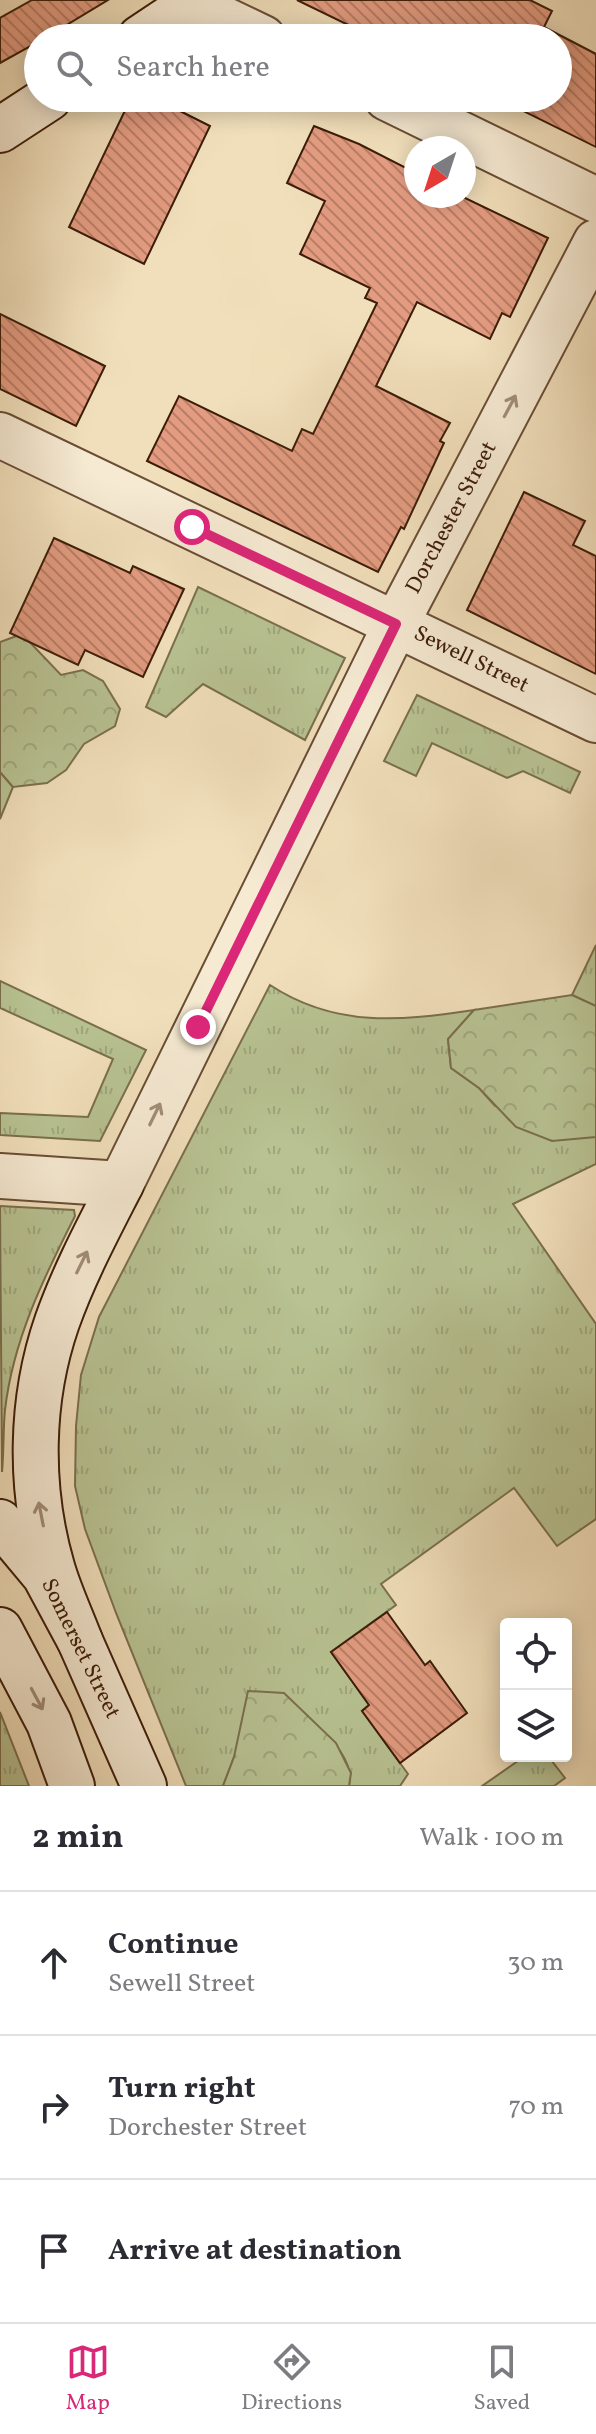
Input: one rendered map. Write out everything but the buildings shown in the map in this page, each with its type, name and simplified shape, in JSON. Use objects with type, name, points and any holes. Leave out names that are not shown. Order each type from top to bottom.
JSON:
[{"type":"street","points":[[161,24],[195,2],[237,24]]},
{"type":"street","points":[[0,130],[28,112]]},
{"type":"street","points":[[416,112],[596,200]]},
{"type":"street","name":"Dorchester Street","points":[[80,1641],[52,1567],[35,1482],[35,1445],[46,1356],[57,1321],[76,1274],[396,624],[596,242]]},
{"type":"street","name":"Sewell Street","points":[[0,435],[596,720]]},
{"type":"street","points":[[0,1176],[121,1184]]},
{"type":"street","name":"Somerset Street","points":[[0,1522],[45,1576],[80,1641],[144,1786]]},
{"type":"street","points":[[0,1630],[49,1723],[72,1786]]},
{"type":"green space","points":[[198,587],[345,658],[305,740],[203,684],[166,717],[146,707]]},
{"type":"green space","points":[[22,634],[61,675],[83,670],[103,681],[120,709],[115,726],[84,744],[66,770],[47,783],[13,787],[0,772],[0,642]]},
{"type":"green space","points":[[417,695],[580,772],[570,793],[523,771],[507,778],[432,743],[416,776],[384,761]]},
{"type":"green space","points":[[0,772],[13,787],[0,819]]},
{"type":"green space","points":[[596,945],[596,1006],[572,995]]},
{"type":"green space","points":[[0,981],[146,1050],[100,1141],[0,1135],[0,1113],[88,1117],[113,1059],[0,1008]]},
{"type":"green space","points":[[270,985],[294,999],[344,1015],[395,1018],[474,1010],[448,1039],[451,1068],[479,1088],[495,1106],[596,1137],[596,1164],[513,1204],[596,1324],[596,1519],[557,1546],[514,1488],[381,1584],[396,1605],[331,1652],[369,1705],[362,1711],[408,1774],[400,1786],[349,1786],[350,1776],[344,1757],[309,1720],[234,1757],[223,1786],[186,1786],[116,1613],[85,1529],[75,1486],[81,1375],[99,1317]]},
{"type":"green space","points":[[572,995],[596,1006],[596,1137],[552,1141],[516,1127],[479,1088],[451,1068],[448,1039],[474,1010]]},
{"type":"green space","points":[[0,1206],[74,1210],[75,1216],[22,1334],[5,1410],[2,1472]]},
{"type":"green space","points":[[248,1691],[284,1693],[336,1743],[351,1773],[349,1786],[223,1786],[234,1757]]},
{"type":"green space","points":[[0,1712],[29,1786],[0,1786]]},
{"type":"green space","points":[[516,1762],[553,1762],[565,1778],[554,1786],[482,1786]]},
{"type":"route","points":[[192,527],[396,624],[198,1027]]}]
